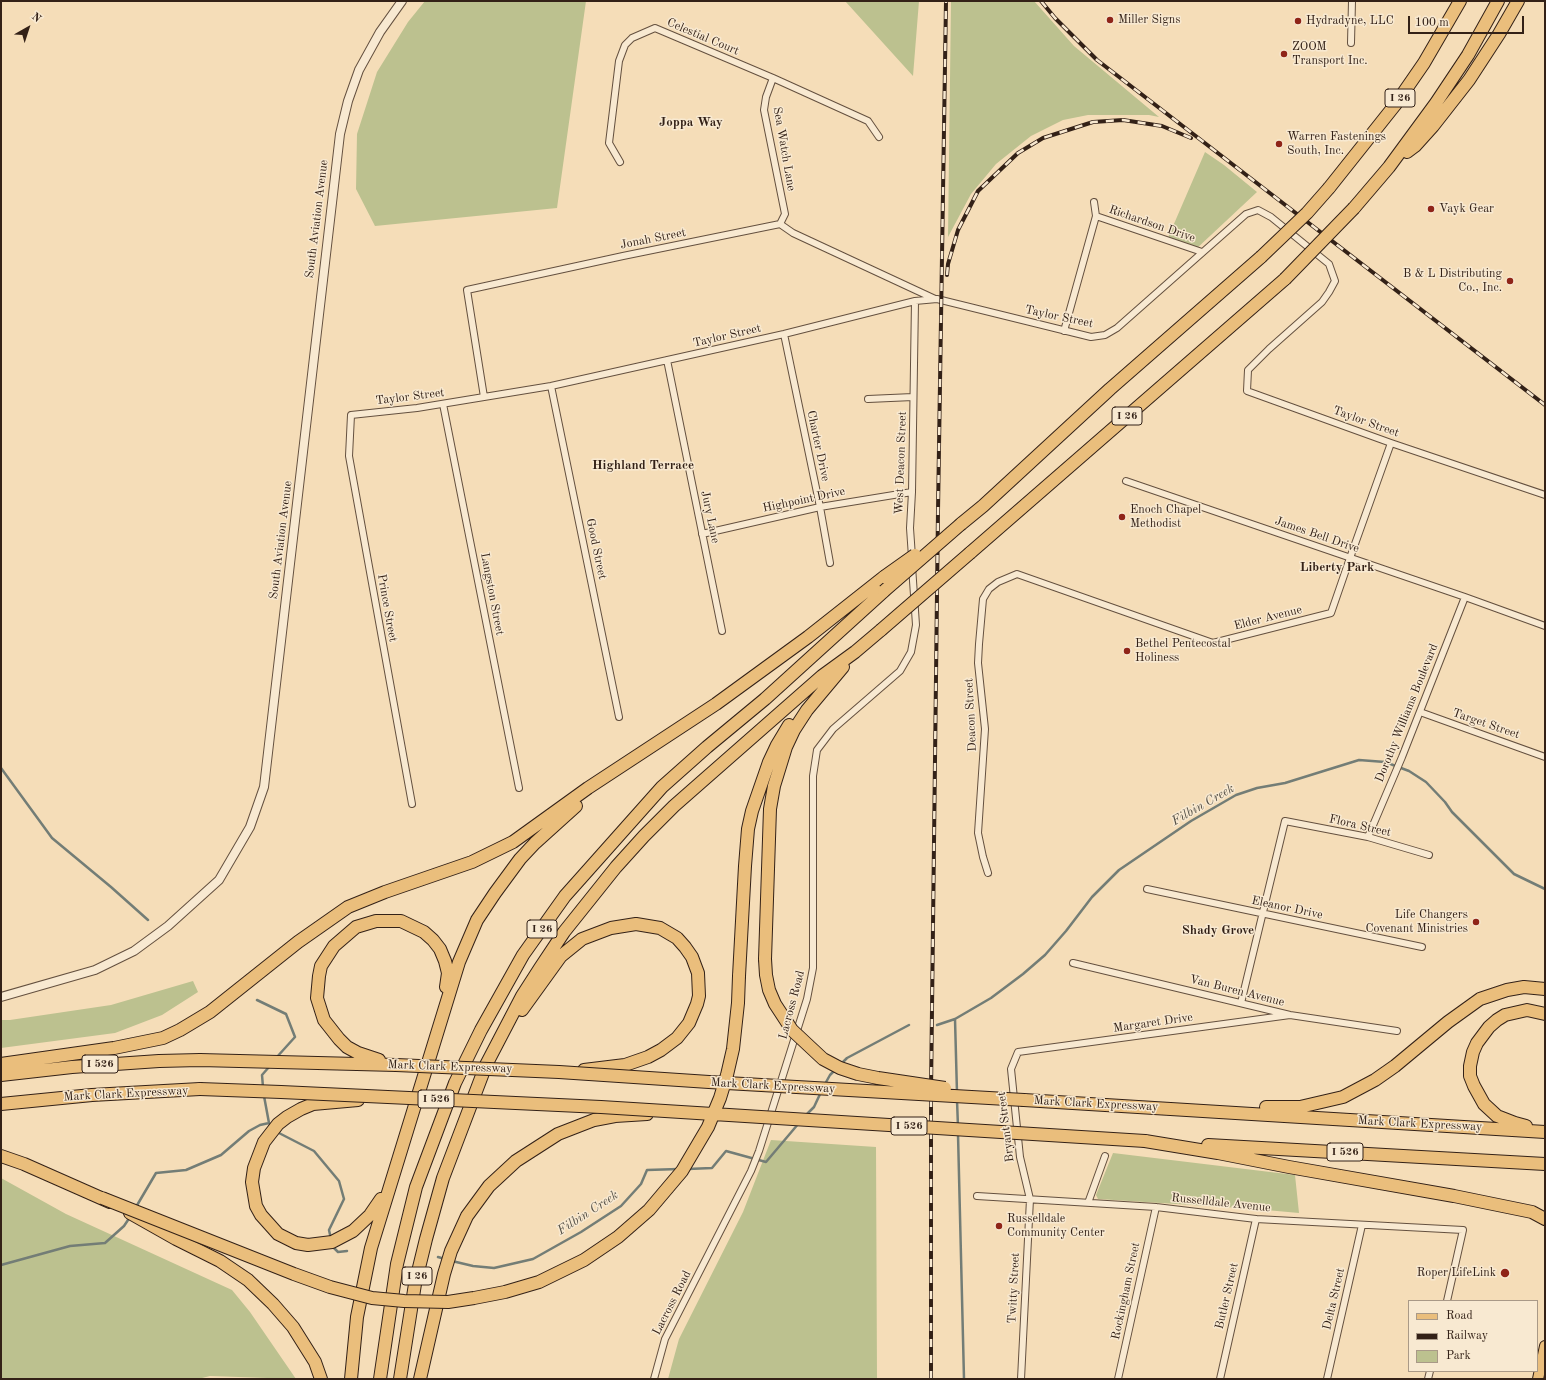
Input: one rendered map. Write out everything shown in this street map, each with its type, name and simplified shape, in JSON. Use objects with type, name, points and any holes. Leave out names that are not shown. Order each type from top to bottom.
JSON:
[{"type":"highway","points":[[1424,63],[1452,1]]},
{"type":"highway","name":"I 26","points":[[380,1379],[397,1264],[416,1188],[455,1083],[480,1030],[524,955],[565,896],[662,787],[765,699],[884,591],[983,506],[1110,389],[1262,257],[1307,213],[1329,188],[1395,105],[1424,63],[1460,1]]},
{"type":"highway","name":"I 26","points":[[400,1379],[415,1284],[443,1178],[475,1093],[497,1043],[522,996],[564,932],[616,867],[674,806],[822,676],[855,652],[881,630],[1285,279],[1354,208],[1389,167],[1436,103],[1460,67],[1498,1]]},
{"type":"highway","points":[[1389,167],[1415,146],[1451,102],[1484,57],[1518,1]]},
{"type":"highway","points":[[1,1064],[121,1047],[163,1038],[180,1030],[210,1012],[298,942],[348,907],[385,892],[472,862],[492,854],[513,842],[588,788],[716,704],[808,637],[884,577],[961,524]]},
{"type":"highway","points":[[855,652],[807,710],[794,730],[786,747],[774,786],[770,809],[765,959],[769,990],[784,1019],[801,1039],[812,1050],[840,1068],[858,1074],[878,1078],[1024,1100]]},
{"type":"highway","points":[[1,1156],[24,1164],[102,1198],[294,1274],[330,1287],[372,1298],[404,1301],[448,1302],[474,1298],[505,1292],[539,1282],[584,1260],[618,1237],[649,1210],[682,1171],[708,1127],[720,1098],[733,1049],[738,1003],[746,852],[750,823],[758,792],[777,746],[796,715],[809,699],[834,678]]},
{"type":"highway","points":[[351,1379],[357,1317],[376,1227],[442,1014],[466,944],[478,920],[495,893],[520,859],[535,843],[626,764]]},
{"type":"highway","points":[[396,1065],[358,1053],[347,1047],[324,1020],[317,998],[318,976],[321,966],[334,946],[356,928],[376,921],[401,921],[424,932],[433,940],[445,961],[448,973],[442,1014]]},
{"type":"highway","points":[[497,1043],[561,956],[582,939],[595,933],[625,925],[642,924],[660,928],[677,938],[696,964],[700,985],[697,1004],[689,1023],[677,1038],[648,1057],[625,1065],[559,1072]]},
{"type":"highway","points":[[1191,1109],[1256,1107],[1300,1108],[1343,1097],[1375,1080],[1395,1066],[1448,1022],[1480,999],[1507,990],[1545,984]]},
{"type":"highway","points":[[1524,987],[1545,989]]},
{"type":"highway","points":[[1545,1014],[1527,1010],[1505,1015],[1489,1026],[1477,1043],[1473,1052],[1470,1066],[1470,1076],[1484,1104],[1491,1111],[1498,1116],[1515,1123],[1545,1131]]},
{"type":"highway","name":"Mark Clark Expressway","points":[[1,1075],[35,1070],[114,1063],[200,1060],[396,1065],[559,1072],[1545,1131]]},
{"type":"highway","name":"Mark Clark Expressway","points":[[1,1104],[92,1095],[200,1089],[601,1107],[1545,1164]]},
{"type":"highway","points":[[391,1180],[370,1215],[353,1231],[332,1242],[308,1244],[296,1243],[278,1234],[261,1216],[256,1206],[252,1182],[254,1168],[264,1142],[269,1134],[287,1117],[313,1104],[396,1097]]},
{"type":"highway","points":[[420,1379],[444,1274],[454,1242],[467,1216],[489,1186],[503,1172],[529,1152],[558,1134],[594,1120],[615,1116],[672,1112]]},
{"type":"highway","points":[[1145,1141],[1454,1196],[1532,1212],[1545,1219]]},
{"type":"highway","points":[[102,1198],[176,1239],[220,1261],[248,1280],[284,1316],[303,1342],[321,1379]]},
{"type":"main road","points":[[1538,1379],[1545,1346]]},
{"type":"street","name":"South Aviation Avenue","points":[[1,997],[95,970],[134,951],[168,926],[219,880],[250,827],[264,787],[340,134],[348,101],[359,70],[380,32],[402,1]]},
{"type":"street","points":[[1351,43],[1352,1]]},
{"type":"street","name":"Celestial Court","points":[[620,162],[609,143],[619,61],[625,45],[632,38],[655,28],[773,78],[868,121],[879,137]]},
{"type":"street","name":"Sea Watch Lane","points":[[773,78],[766,97],[764,110],[785,214],[780,224]]},
{"type":"street","name":"Richardson Drive","points":[[1064,331],[1096,216],[1094,202]]},
{"type":"street","name":"Taylor Street","points":[[350,415],[443,404],[551,386],[784,334],[915,301],[937,299],[1091,337],[1105,335],[1117,328],[1246,214],[1258,210],[1272,217],[1329,264],[1335,281],[1322,302],[1269,349],[1248,370],[1247,391],[1391,443],[1545,495]]},
{"type":"street","name":"Richardson Drive","points":[[1096,216],[1202,252]]},
{"type":"street","points":[[780,224],[793,233],[937,299]]},
{"type":"street","name":"Jonah Street","points":[[484,397],[467,290],[780,224]]},
{"type":"street","name":"West Deacon Street","points":[[915,301],[912,492],[910,528],[916,624]]},
{"type":"street","name":"Charter Drive","points":[[784,334],[820,507],[830,563]]},
{"type":"street","name":"Jury Lane","points":[[667,360],[722,631]]},
{"type":"street","name":"Good Street","points":[[551,386],[619,717]]},
{"type":"street","points":[[868,399],[913,397]]},
{"type":"street","name":"Langston Street","points":[[443,404],[519,788]]},
{"type":"street","name":"Prince Street","points":[[350,415],[349,456],[412,804]]},
{"type":"street","name":"Elder Avenue","points":[[1017,574],[1213,643],[1331,613],[1391,443]]},
{"type":"street","name":"James Bell Drive","points":[[1126,481],[1465,597],[1545,626]]},
{"type":"street","name":"Highpoint Drive","points":[[702,534],[820,507],[912,492]]},
{"type":"street","name":"Deacon Street","points":[[988,873],[983,858],[978,833],[985,729],[978,663],[979,636],[983,599],[989,589],[998,582],[1017,574]]},
{"type":"street","name":"Dorothy Williams Boulevard","points":[[1368,837],[1402,757],[1465,597]]},
{"type":"street","name":"Lacross Road","points":[[654,1379],[665,1339],[760,1151],[807,1000],[813,968],[813,775],[817,750],[833,729],[900,671],[911,652],[916,624]]},
{"type":"street","name":"Target Street","points":[[1420,712],[1545,757]]},
{"type":"street","name":"Flora Street","points":[[1262,914],[1285,821],[1368,837],[1430,855]]},
{"type":"street","name":"Eleanor Drive","points":[[1147,889],[1422,947]]},
{"type":"street","points":[[1241,1002],[1262,914]]},
{"type":"street","name":"Van Buren Avenue","points":[[1074,963],[1290,1015],[1397,1031]]},
{"type":"street","name":"South Aviation Avenue","points":[[1,991],[43,986]]},
{"type":"street","name":"Margaret Drive","points":[[1018,1052],[1290,1015]]},
{"type":"street","name":"Bryant Street","points":[[1018,1052],[1011,1069],[1020,1157],[1030,1199]]},
{"type":"street","points":[[1088,1203],[1105,1156]]},
{"type":"street","name":"Russelldale Avenue","points":[[977,1196],[1156,1207],[1256,1219],[1463,1230],[1446,1300]]},
{"type":"street","name":"Twitty Street","points":[[1020,1379],[1030,1199]]},
{"type":"street","name":"Rockingham Street","points":[[1118,1379],[1156,1207]]},
{"type":"street","name":"Butler Street","points":[[1220,1379],[1256,1219]]},
{"type":"street","name":"Delta Street","points":[[1327,1379],[1362,1224]]},
{"type":"green space","points":[[425,1],[586,1],[557,208],[375,226],[356,189],[357,134],[377,72],[408,22]]},
{"type":"green space","points":[[845,1],[919,1],[913,76]]},
{"type":"green space","points":[[951,1],[1034,1],[1074,46],[1159,117],[1149,115],[1088,115],[1063,120],[1031,136],[996,164],[971,194],[948,237]]},
{"type":"green space","points":[[1205,152],[1224,165],[1257,192],[1195,250],[1167,240]]},
{"type":"green space","points":[[193,981],[198,992],[162,1015],[115,1033],[1,1048],[1,1020],[10,1020],[111,1005]]},
{"type":"green space","points":[[771,1140],[876,1147],[877,1379],[668,1379],[679,1339],[743,1212]]},
{"type":"green space","points":[[1113,1153],[1295,1175],[1299,1213],[1098,1199],[1096,1195]]},
{"type":"green space","points":[[1,1178],[66,1214],[232,1290],[250,1312],[296,1379],[210,1376],[198,1379],[1,1379]]},
{"type":"waterway","name":"Filbin Creek","points":[[937,1025],[955,1019],[991,998],[1023,974],[1045,955],[1066,931],[1092,897],[1119,870],[1191,821],[1236,795],[1257,788],[1285,783],[1359,760],[1385,762],[1409,771],[1426,782],[1445,802],[1452,812],[1514,874],[1545,889]]},
{"type":"waterway","points":[[1,768],[52,838],[148,920]]},
{"type":"waterway","points":[[257,1000],[286,1014],[295,1037],[276,1058]]},
{"type":"waterway","points":[[955,1019],[957,1093]]},
{"type":"waterway","name":"Filbin Creek","points":[[841,1064],[847,1058],[909,1025]]},
{"type":"waterway","points":[[263,1087],[262,1075],[269,1067]]},
{"type":"waterway","name":"Filbin Creek","points":[[825,1084],[830,1075],[836,1069]]},
{"type":"waterway","name":"Filbin Creek","points":[[805,1116],[814,1107],[821,1092]]},
{"type":"waterway","points":[[264,1096],[269,1123],[272,1127]]},
{"type":"waterway","points":[[957,1100],[958,1127]]},
{"type":"waterway","name":"Filbin Creek","points":[[136,1207],[156,1173],[186,1170],[221,1155],[249,1131],[260,1125],[269,1123]]},
{"type":"waterway","name":"Filbin Creek","points":[[688,1169],[712,1168],[726,1151],[766,1162],[799,1123]]},
{"type":"waterway","points":[[277,1132],[314,1151],[339,1181],[344,1199],[329,1230],[331,1239]]},
{"type":"waterway","points":[[958,1134],[964,1379]]},
{"type":"waterway","name":"Filbin Creek","points":[[452,1261],[473,1266],[494,1268],[533,1259],[581,1232],[621,1206],[641,1184],[647,1170],[679,1169]]},
{"type":"waterway","name":"Filbin Creek","points":[[1,1265],[70,1246],[105,1243],[124,1226],[130,1217]]},
{"type":"waterway","points":[[332,1246],[338,1252],[347,1251]]},
{"type":"waterway","name":"Filbin Creek","points":[[438,1257],[445,1259]]},
{"type":"railway","points":[[931,1379],[931,1091],[946,1]]},
{"type":"railway","points":[[1041,1],[1055,18],[1097,60],[1545,405]]},
{"type":"railway","points":[[947,275],[948,264],[958,230],[978,191],[1018,153],[1043,138],[1093,122],[1123,120],[1162,126],[1191,138]]},
{"type":"place","name":"Miller Signs","points":[[1110,20]]},
{"type":"place","name":"Hydradyne, LLC","points":[[1298,21]]},
{"type":"place","name":"ZOOM Transport Inc.","points":[[1284,54]]},
{"type":"place","name":"Warren Fastenings South, Inc.","points":[[1279,144]]},
{"type":"place","name":"Vayk Gear","points":[[1431,209]]},
{"type":"place","name":"B & L Distributing Co., Inc.","points":[[1510,281]]},
{"type":"place","name":"Enoch Chapel Methodist","points":[[1122,517]]},
{"type":"place","name":"Bethel Pentecostal Holiness","points":[[1127,651]]},
{"type":"place","name":"Life Changers Covenant Ministries","points":[[1476,922]]},
{"type":"place","name":"Russelldale Community Center","points":[[999,1226]]},
{"type":"place","name":"Roper LifeLink","points":[[1505,1273]]},
{"type":"district","name":"Joppa Way","points":[[691,123]]},
{"type":"district","name":"Highland Terrace","points":[[643,466]]},
{"type":"district","name":"Liberty Park","points":[[1337,568]]},
{"type":"district","name":"Shady Grove","points":[[1218,931]]}]
